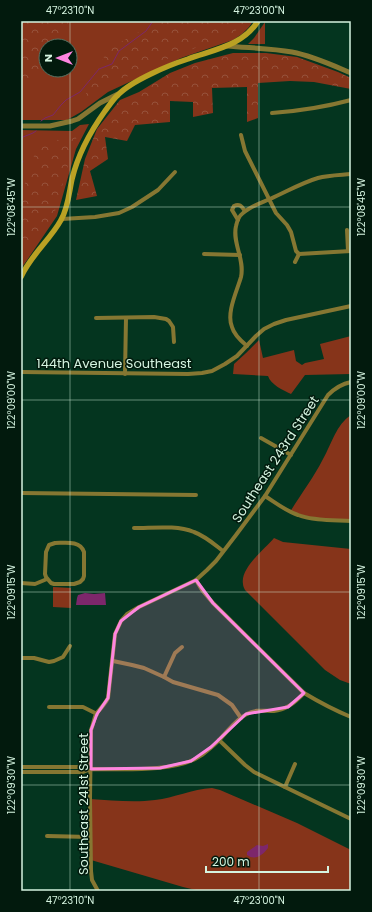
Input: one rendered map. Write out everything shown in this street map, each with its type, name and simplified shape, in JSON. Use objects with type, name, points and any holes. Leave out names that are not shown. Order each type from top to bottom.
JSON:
[{"type":"main road","points":[[21,277],[26,267],[62,219],[76,167],[84,145],[99,120],[118,94],[138,81],[158,71],[187,59],[227,46],[243,37],[258,21]]},
{"type":"street","points":[[227,46],[297,53],[351,73]]},
{"type":"street","points":[[21,126],[50,126],[72,121],[78,119],[100,103],[118,94]]},
{"type":"street","points":[[272,113],[294,112],[338,104],[351,100]]},
{"type":"street","points":[[241,135],[245,151],[276,213],[291,232],[296,251],[299,254]]},
{"type":"street","points":[[62,219],[95,217],[119,213],[132,207],[158,190],[175,172]]},
{"type":"street","points":[[247,346],[236,334],[230,320],[230,313],[241,275],[242,261],[235,232],[238,220],[246,211],[262,202],[317,178],[332,175],[351,174]]},
{"type":"street","points":[[238,220],[232,210],[234,206],[237,204],[241,205],[246,211]]},
{"type":"street","points":[[299,254],[349,251],[347,230]]},
{"type":"street","points":[[204,254],[240,255]]},
{"type":"street","points":[[295,262],[299,254]]},
{"type":"street","name":"144th Avenue Southeast","points":[[21,372],[125,374],[202,373],[225,364],[237,356],[264,329],[274,324],[351,306]]},
{"type":"street","points":[[96,318],[154,317],[166,319],[173,327],[174,342]]},
{"type":"street","points":[[125,374],[126,318]]},
{"type":"street","name":"Southeast 243rd Street","points":[[196,580],[224,551],[265,496],[328,395],[334,388],[351,382]]},
{"type":"street","points":[[261,438],[291,455]]},
{"type":"street","points":[[21,493],[196,495]]},
{"type":"street","points":[[265,496],[290,512],[298,515],[317,519],[351,521]]},
{"type":"street","points":[[134,528],[184,529],[205,537],[224,551]]},
{"type":"street","points":[[55,543],[74,543],[83,548],[84,576],[80,582],[74,584],[54,584],[47,579],[45,574],[46,552],[49,545],[55,543]]},
{"type":"street","points":[[21,584],[35,584],[47,579]]},
{"type":"street","points":[[196,580],[213,603],[304,693],[337,712],[351,717]]},
{"type":"street","name":"Southeast 241st Street","points":[[97,889],[92,880],[91,871],[91,730],[97,714],[108,698],[115,634],[127,614],[196,580]]},
{"type":"street","points":[[21,658],[34,658],[49,662],[54,661],[63,656],[70,646]]},
{"type":"street","points":[[164,677],[175,653],[182,646]]},
{"type":"street","points":[[113,661],[132,664],[173,682],[218,695],[232,705],[241,718]]},
{"type":"street","points":[[21,772],[83,772],[91,770],[152,768],[180,765],[201,756],[246,714],[253,711],[275,711],[288,707],[304,693]]},
{"type":"street","points":[[49,707],[78,707],[88,709],[97,714]]},
{"type":"street","points":[[219,740],[254,772],[351,818]]},
{"type":"street","points":[[285,787],[295,764]]},
{"type":"street","points":[[21,766],[83,767],[91,770]]},
{"type":"street","points":[[47,836],[90,837]]},
{"type":"highlighted area","points":[[196,580],[213,603],[304,693],[288,707],[246,714],[211,747],[191,761],[160,768],[91,769],[91,730],[97,714],[108,698],[115,634],[121,621],[139,607]]},
{"type":"green space","points":[[21,21],[253,21],[242,34],[233,40],[181,58],[108,92],[81,112],[67,120],[21,120]]},
{"type":"green space","points":[[21,21],[69,21],[60,38],[38,38],[38,73],[21,94]]},
{"type":"green space","points":[[159,21],[248,21],[230,35],[174,56],[103,87],[84,98],[108,49]]},
{"type":"green space","points":[[265,22],[265,44],[248,44],[254,38]]},
{"type":"green space","points":[[233,53],[266,53],[297,57],[351,78],[351,89],[314,82],[290,81],[258,83],[258,118],[247,122],[247,87],[212,88],[213,113],[193,117],[193,102],[170,101],[170,122],[135,125],[127,141],[105,137],[108,159],[90,171],[97,196],[76,200],[85,159],[97,129],[120,100],[139,92],[170,73],[195,63]]},
{"type":"green space","points":[[89,124],[76,149],[57,216],[21,269],[21,130],[72,131],[80,125]]},
{"type":"green space","points":[[79,130],[54,215],[21,254],[21,195],[36,150]]},
{"type":"green space","points":[[351,336],[351,374],[305,375],[291,394],[274,385],[268,376],[233,374],[234,364],[259,340],[263,358],[294,350],[296,361],[302,365],[324,359],[320,344]]},
{"type":"green space","points":[[351,415],[351,521],[317,519],[290,512],[312,479],[338,429]]},
{"type":"green space","points":[[274,538],[283,542],[351,549],[351,684],[340,680],[325,670],[245,590],[243,578],[245,572],[254,559]]},
{"type":"green space","points":[[53,587],[71,588],[71,608],[53,607]]},
{"type":"green space","points":[[212,788],[297,823],[351,850],[351,891],[200,891],[91,860],[90,799],[147,801]]},
{"type":"shaded area","points":[[85,593],[105,593],[106,605],[76,605],[78,595]]},
{"type":"shaded area","points":[[268,844],[268,848],[259,856],[250,857],[247,855],[247,852],[257,845],[263,846]]},
{"type":"waterway","points":[[41,121],[53,115],[66,100],[80,92],[99,69],[112,64],[119,51],[146,31],[153,21]]},
{"type":"waterway","points":[[21,140],[23,137],[36,131]]},
{"type":"waterway","points":[[21,159],[23,162],[21,163]]}]
